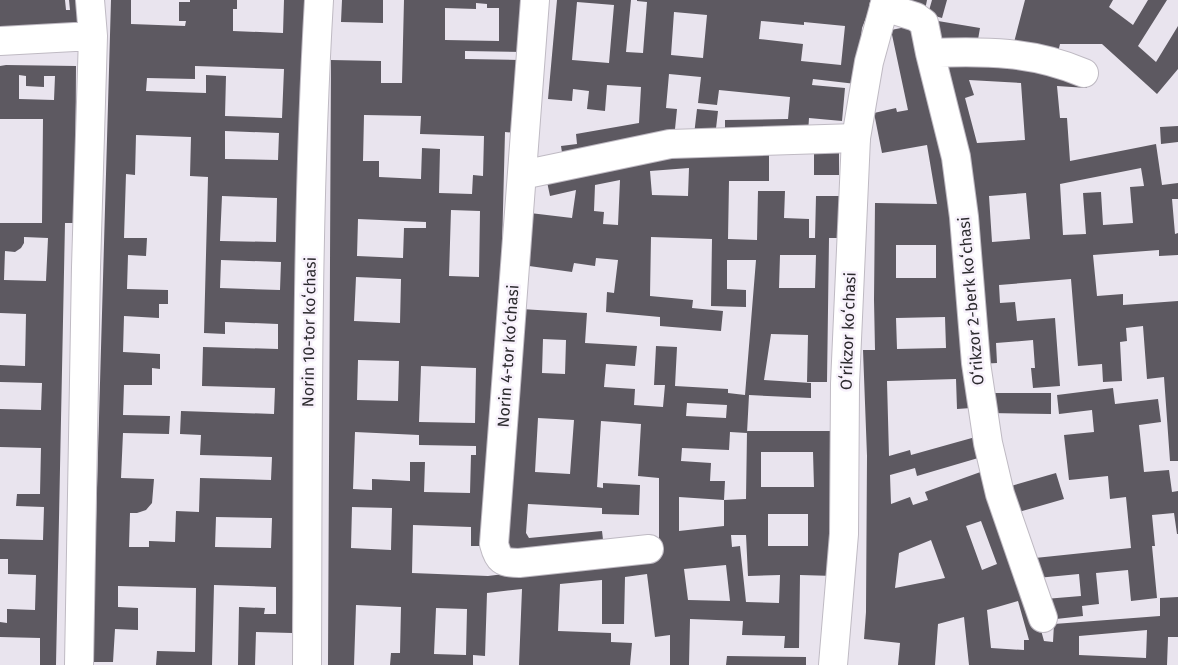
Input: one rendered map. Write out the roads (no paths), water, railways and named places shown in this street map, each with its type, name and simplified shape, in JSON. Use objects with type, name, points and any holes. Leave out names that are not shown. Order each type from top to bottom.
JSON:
[{"type":"street","points":[[79,665],[86,267],[93,36],[90,0]]},
{"type":"street","name":"Norin 10-tor koʻchasi","points":[[306,665],[310,240],[314,85],[319,0]]},
{"type":"street","name":"Norin 4-tor koʻchasi","points":[[535,0],[494,544],[497,556],[507,563],[649,549]]},
{"type":"street","name":"Oʻrikzor 2-berk koʻchasi","points":[[885,4],[916,17],[924,24],[956,157],[964,217],[976,363],[988,443],[1000,494],[1043,618]]},
{"type":"street","name":"Oʻrikzor koʻchasi","points":[[833,665],[844,534],[846,384],[856,138],[870,62],[885,4]]},
{"type":"street","points":[[0,41],[93,36]]},
{"type":"street","points":[[930,53],[995,52],[1017,54],[1064,64],[1084,73]]},
{"type":"street","points":[[522,175],[670,144],[856,138]]}]
